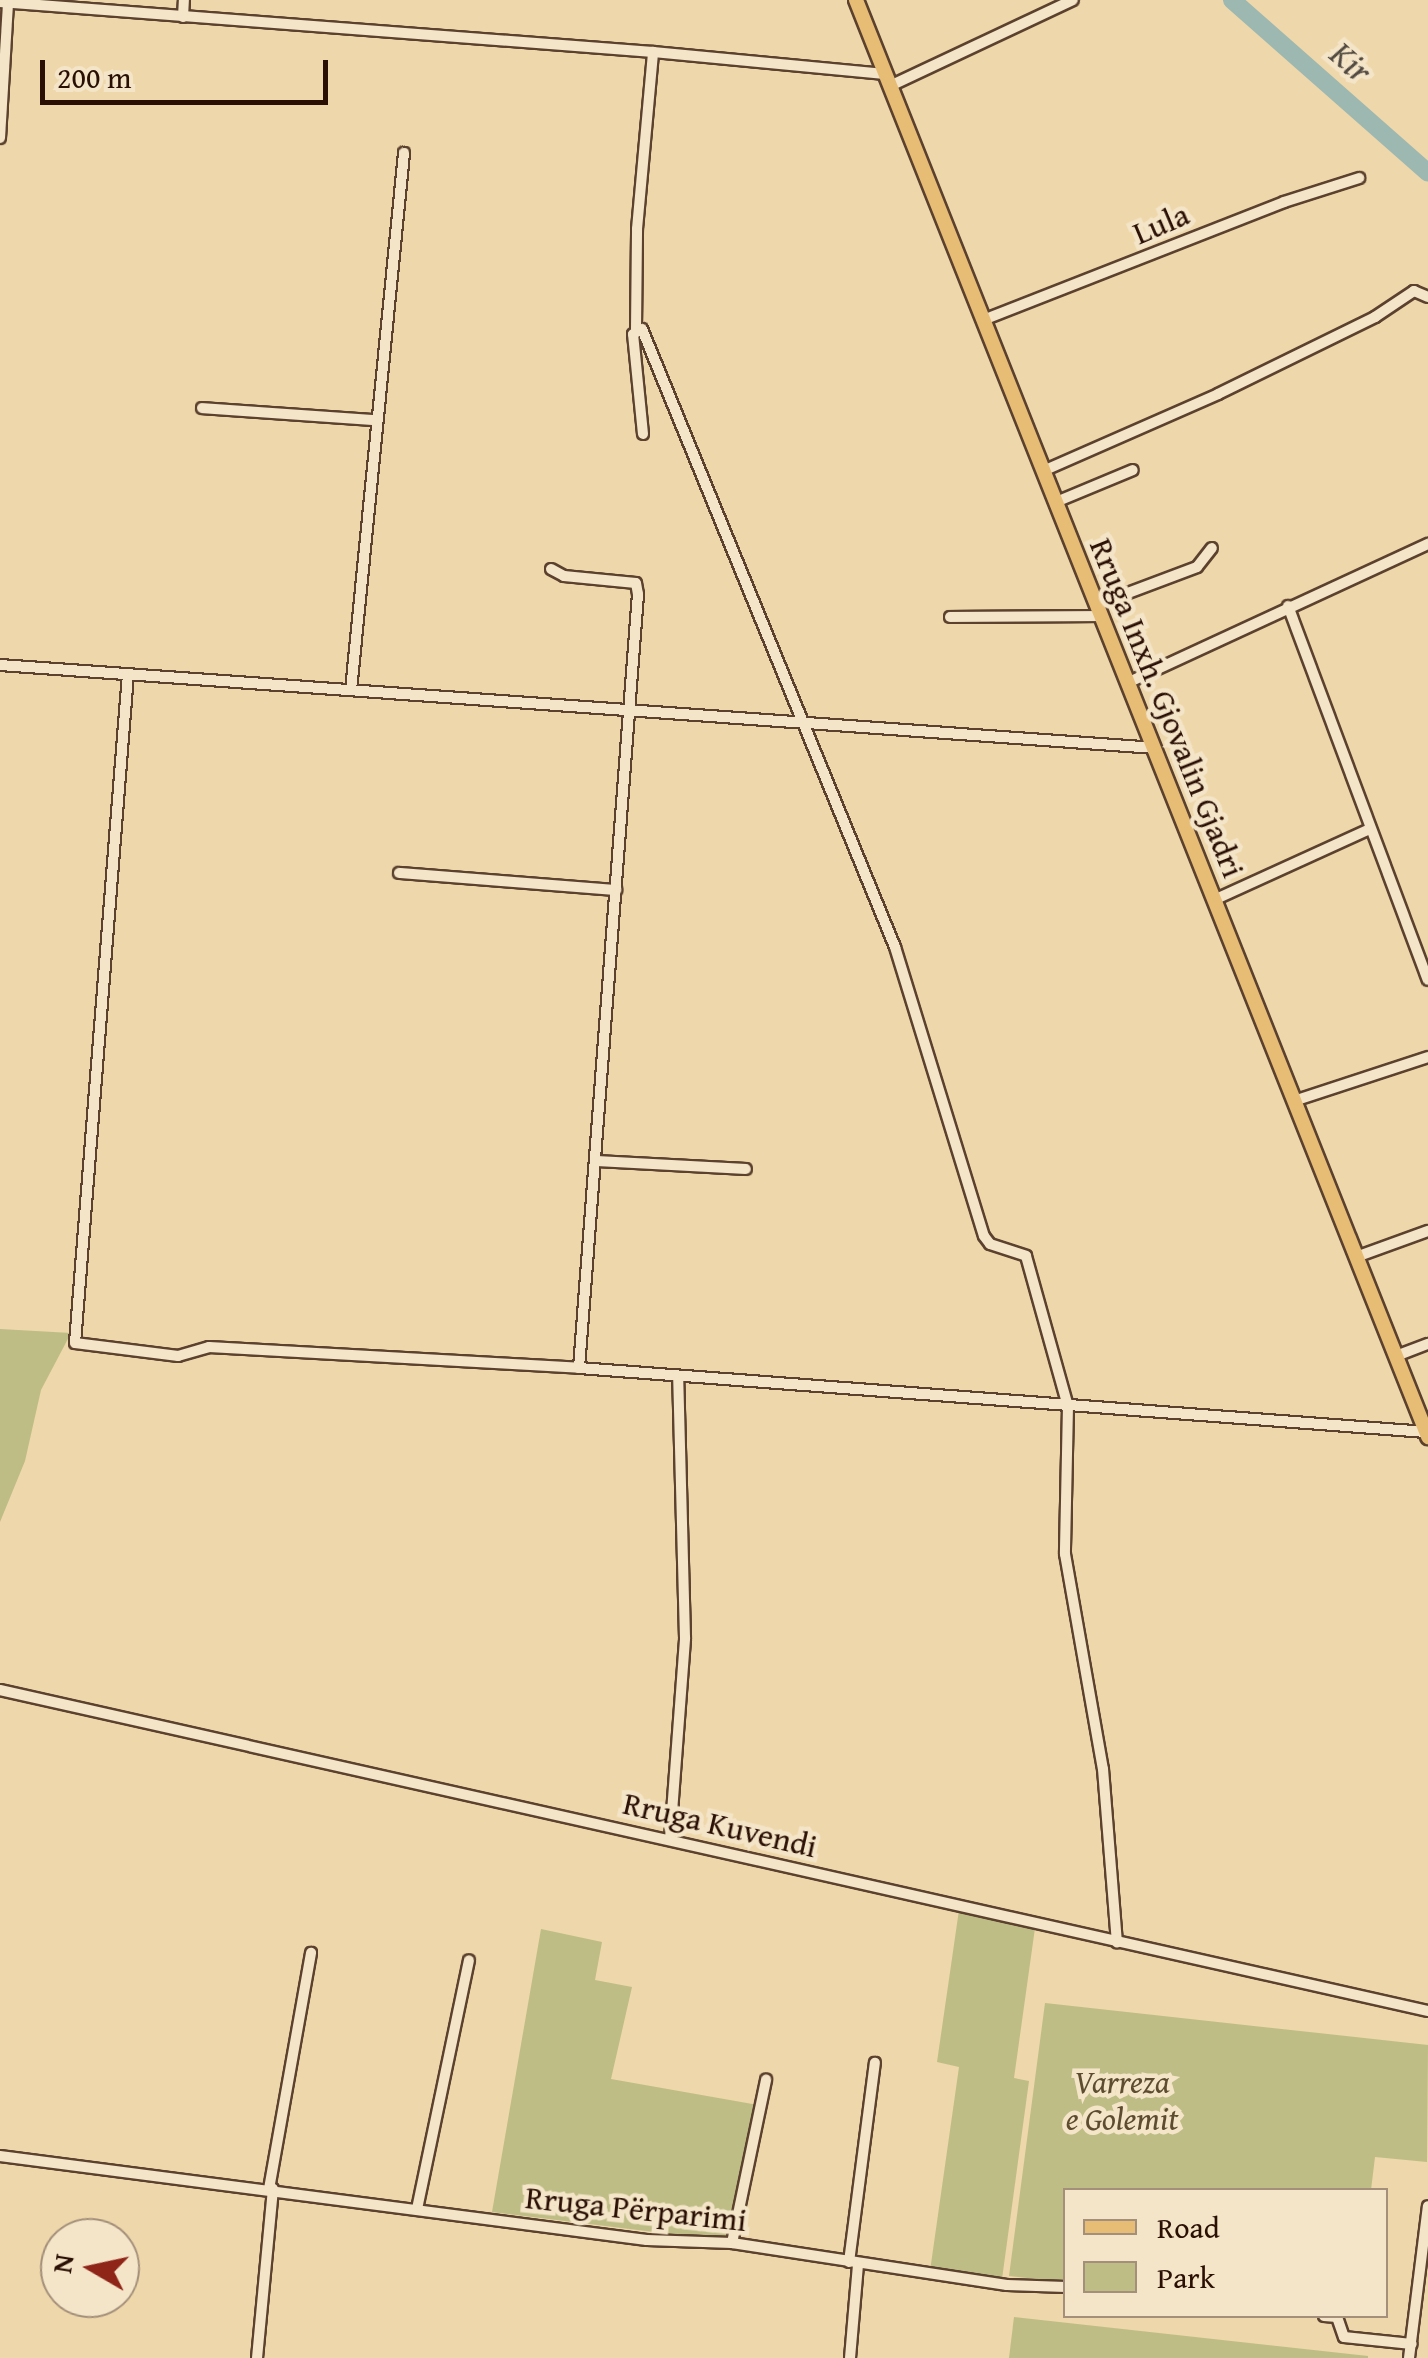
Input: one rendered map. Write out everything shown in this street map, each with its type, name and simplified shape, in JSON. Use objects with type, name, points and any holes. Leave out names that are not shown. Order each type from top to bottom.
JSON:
[{"type":"main road","name":"Rruga Inxh. Gjovalin Gjadri","points":[[856,0],[1427,1434]]},
{"type":"street","points":[[183,17],[184,0]]},
{"type":"street","points":[[0,138],[4,3],[653,52],[887,80],[1073,0]]},
{"type":"street","points":[[643,434],[636,330],[638,218],[653,52]]},
{"type":"street","points":[[352,690],[375,420],[404,152]]},
{"type":"street","name":"Lula","points":[[983,320],[1284,202],[1359,178]]},
{"type":"street","points":[[1043,471],[1218,394],[1376,317],[1414,292],[1428,297]]},
{"type":"street","points":[[636,330],[647,335],[894,947],[984,1236],[990,1244],[1026,1256],[1068,1406],[1066,1554],[1104,1768],[1117,1942]]},
{"type":"street","points":[[202,408],[375,420]]},
{"type":"street","points":[[1056,502],[1134,470]]},
{"type":"street","points":[[1128,682],[1428,544]]},
{"type":"street","points":[[950,617],[1098,610],[1197,567],[1212,548]]},
{"type":"street","points":[[550,568],[564,576],[636,583],[630,712],[579,1368]]},
{"type":"street","points":[[1288,606],[1428,980]]},
{"type":"street","points":[[0,665],[1154,748]]},
{"type":"street","points":[[128,674],[74,1343],[178,1356],[209,1347],[579,1368],[1427,1434]]},
{"type":"street","points":[[1214,900],[1370,830]]},
{"type":"street","points":[[398,873],[616,890]]},
{"type":"street","points":[[1294,1101],[1428,1057]]},
{"type":"street","points":[[597,1161],[746,1170]]},
{"type":"street","points":[[1356,1257],[1428,1230]]},
{"type":"street","points":[[1396,1356],[1428,1344]]},
{"type":"street","points":[[670,1839],[685,1638],[678,1378]]},
{"type":"street","name":"Rruga Kuvendi","points":[[0,1690],[1428,2011]]},
{"type":"street","points":[[257,2358],[271,2189],[311,1953]]},
{"type":"street","points":[[417,2209],[470,1960]]},
{"type":"street","points":[[850,2358],[854,2263],[876,2063]]},
{"type":"street","points":[[732,2242],[766,2080]]},
{"type":"street","name":"Rruga Përparimi","points":[[0,2156],[647,2240],[732,2242],[1007,2285],[1063,2287]]},
{"type":"street","points":[[1409,2358],[1428,2206]]},
{"type":"street","points":[[1337,2318],[1344,2337],[1412,2344]]},
{"type":"green space","points":[[0,1329],[71,1333],[41,1390],[25,1461],[0,1522]]},
{"type":"green space","points":[[959,1910],[1035,1928],[1014,2078],[1029,2081],[1002,2279],[930,2271],[959,2067],[937,2062]]},
{"type":"green space","points":[[541,1929],[602,1942],[595,1980],[632,1987],[611,2079],[758,2105],[727,2241],[492,2212]]},
{"type":"green space","name":"Varreza e Golemit","points":[[1045,2003],[1428,2045],[1427,2162],[1375,2157],[1371,2188],[1063,2188],[1063,2282],[1009,2276]]},
{"type":"green space","points":[[1014,2317],[1368,2356],[1368,2358],[1009,2358]]},
{"type":"waterway","name":"Kir","points":[[1232,0],[1428,173]]}]
